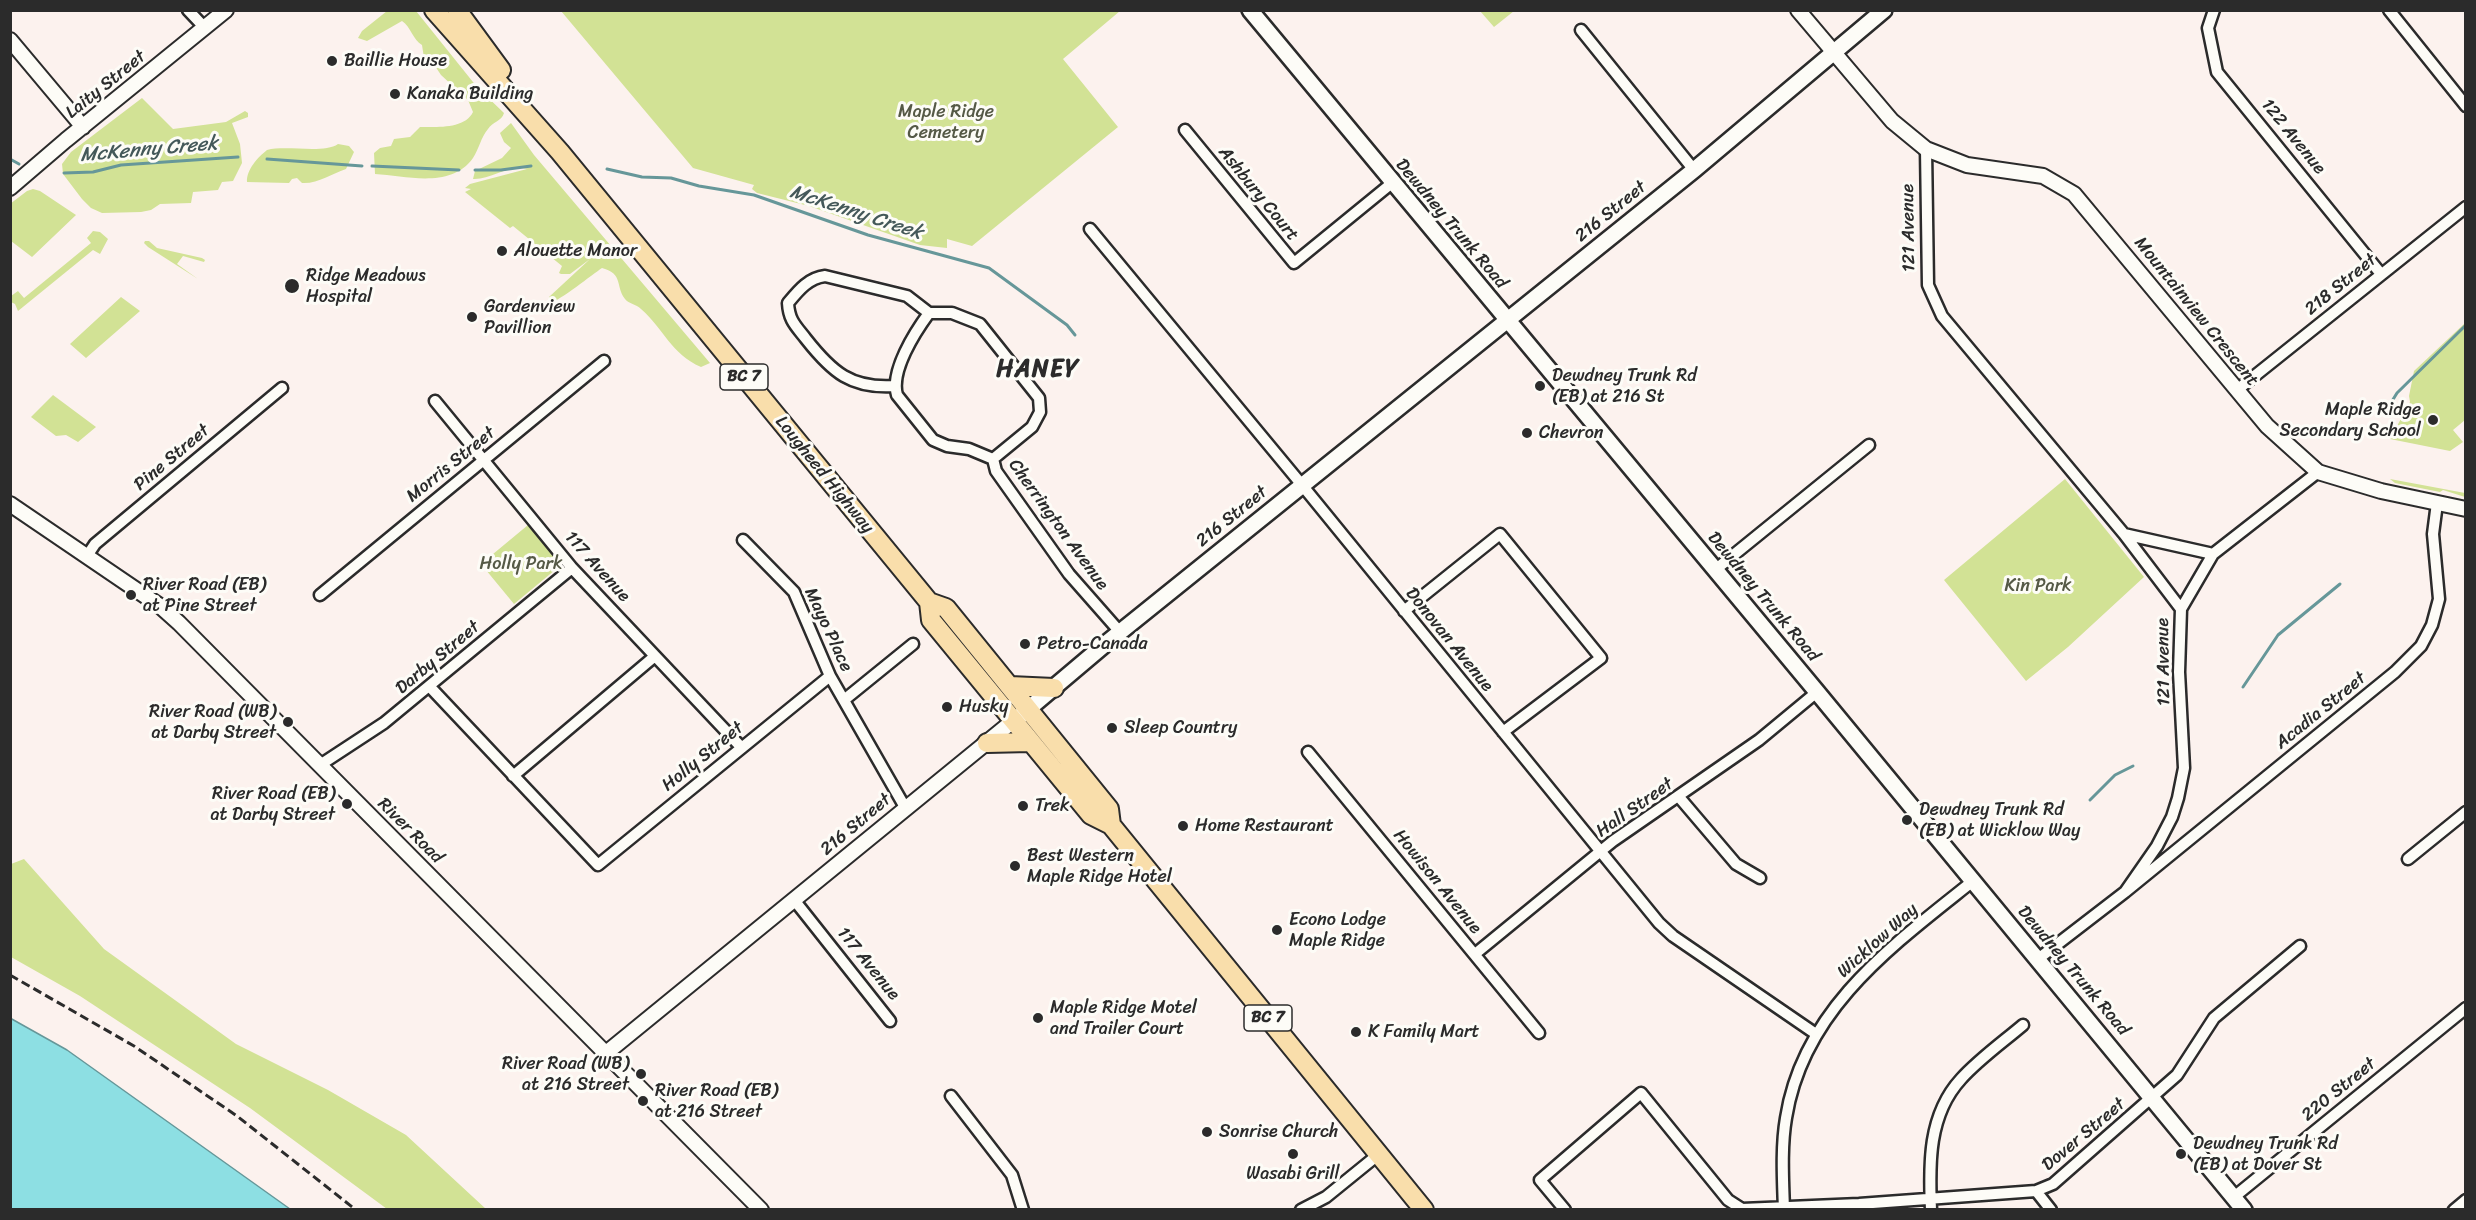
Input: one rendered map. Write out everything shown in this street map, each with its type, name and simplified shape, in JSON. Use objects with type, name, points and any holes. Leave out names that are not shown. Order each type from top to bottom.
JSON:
[{"type":"highway","name":"Lougheed Highway","points":[[434,10],[560,152],[929,602],[932,620],[1030,742],[1091,815],[1111,825],[1425,1209]]},
{"type":"highway","name":"Lougheed Highway","points":[[457,10],[560,152]]},
{"type":"highway","name":"Lougheed Highway","points":[[929,602],[946,608],[1029,709],[1109,809],[1111,825]]},
{"type":"highway","points":[[1010,686],[1054,687]]},
{"type":"highway","points":[[987,743],[1030,742]]},
{"type":"main road","name":"Dewdney Trunk Road","points":[[1250,10],[2244,1209]]},
{"type":"main road","name":"216 Street","points":[[1013,721],[1120,632],[1694,170],[1884,10]]},
{"type":"street","points":[[188,10],[205,28]]},
{"type":"street","name":"Laity Street","points":[[10,188],[226,10]]},
{"type":"street","points":[[1798,10],[1892,121],[1926,149]]},
{"type":"street","name":"122 Avenue","points":[[2214,10],[2208,28],[2217,72],[2381,274]]},
{"type":"street","points":[[2389,10],[2466,106]]},
{"type":"street","points":[[1581,30],[1694,170]]},
{"type":"street","points":[[10,40],[83,127]]},
{"type":"street","name":"Ashbury Court","points":[[1185,130],[1294,263],[1392,183]]},
{"type":"street","name":"Mountainview Crescent","points":[[1926,149],[1967,165],[2043,176],[2065,186],[2082,201],[2272,432],[2307,460],[2318,472],[2437,503]]},
{"type":"street","name":"121 Avenue","points":[[1926,149],[1928,285],[1942,316],[2124,534],[2181,609],[2179,672],[2184,736]]},
{"type":"street","name":"218 Street","points":[[2237,390],[2466,207]]},
{"type":"street","name":"Donovan Avenue","points":[[1090,229],[1659,923],[1673,936],[1816,1034]]},
{"type":"street","points":[[929,313],[915,331],[900,366],[895,386],[879,387],[857,384],[831,370],[789,317],[788,303],[815,277],[825,276],[907,296],[929,313],[952,313],[980,324],[1039,398],[1040,412],[1032,427],[993,459]]},
{"type":"street","name":"Morris Street","points":[[320,594],[604,361]]},
{"type":"street","name":"Cherrington Avenue","points":[[895,386],[897,395],[933,440],[947,446],[969,449],[993,459],[996,471],[1069,574],[1120,632]]},
{"type":"street","name":"Pine Street","points":[[87,556],[95,544],[282,388]]},
{"type":"street","name":"117 Avenue","points":[[435,401],[572,568],[741,747]]},
{"type":"street","points":[[1715,570],[1869,445]]},
{"type":"street","points":[[2181,609],[2213,554],[2318,472]]},
{"type":"street","points":[[2437,503],[2466,509]]},
{"type":"street","name":"Acadia Street","points":[[2038,959],[2125,892],[2395,672],[2421,646],[2432,625],[2439,599],[2433,534],[2437,503]]},
{"type":"street","name":"River Road","points":[[10,504],[170,615],[761,1209]]},
{"type":"street","points":[[1404,611],[1500,534],[1600,658],[1503,732]]},
{"type":"street","points":[[2124,534],[2213,554]]},
{"type":"street","name":"Mayo Place","points":[[743,540],[794,592],[830,676],[844,700],[913,644]]},
{"type":"street","name":"Darby Street","points":[[320,765],[384,723],[572,568]]},
{"type":"street","points":[[430,687],[513,776],[655,656]]},
{"type":"street","name":"Holly Street","points":[[513,776],[598,865],[830,676]]},
{"type":"street","name":"Hall Street","points":[[1475,954],[1601,852],[1759,740],[1817,692]]},
{"type":"street","points":[[844,700],[906,809]]},
{"type":"street","name":"216 Street","points":[[605,1054],[795,902],[1013,721]]},
{"type":"street","name":"Acadia Street","points":[[2125,892],[2157,846],[2172,817],[2184,768],[2184,736]]},
{"type":"street","name":"Howison Avenue","points":[[1308,752],[1539,1033]]},
{"type":"street","points":[[1679,797],[1736,864],[1760,878]]},
{"type":"street","points":[[2409,859],[2466,812]]},
{"type":"street","name":"Wicklow Way","points":[[1784,1208],[1786,1118],[1796,1080],[1816,1034],[1836,1004],[1865,971],[1973,881]]},
{"type":"street","name":"117 Avenue","points":[[795,902],[890,1021]]},
{"type":"street","name":"Dover Street","points":[[1565,1209],[1540,1180],[1641,1093],[1734,1205],[1742,1209],[1931,1204],[2036,1191],[2053,1184],[2177,1075],[2214,1018],[2300,946]]},
{"type":"street","name":"220 Street","points":[[2234,1197],[2466,1008]]},
{"type":"street","points":[[1931,1204],[1930,1150],[1934,1130],[1945,1102],[1960,1079],[2023,1024]]},
{"type":"street","points":[[951,1096],[1012,1175],[1023,1209]]},
{"type":"street","points":[[1301,1209],[1326,1197],[1379,1154]]},
{"type":"street","points":[[2036,1191],[2051,1209]]},
{"type":"street","points":[[2454,1209],[2466,1200]]},
{"type":"green space","points":[[387,11],[416,11],[477,87],[504,113],[486,132],[473,158],[464,168],[453,174],[414,178],[375,174],[374,153],[380,148],[391,146],[394,139],[410,137],[420,127],[442,127],[464,122],[473,112],[468,100],[441,75],[433,63],[424,58],[422,45],[402,21],[367,41],[358,38],[362,31]]},
{"type":"green space","name":"Maple Ridge Cemetery","points":[[561,11],[1120,11],[1063,59],[1118,127],[972,246],[947,239],[947,248],[920,245],[809,206],[757,193],[752,189],[754,185],[693,168]]},
{"type":"green space","points":[[1480,11],[1514,11],[1494,27]]},
{"type":"green space","points":[[142,98],[173,129],[226,122],[245,111],[248,113],[248,117],[232,123],[240,144],[242,163],[233,181],[222,182],[218,190],[193,192],[191,203],[160,204],[151,210],[141,212],[102,213],[91,208],[63,174],[62,164],[71,152]]},
{"type":"green space","points":[[511,123],[534,155],[710,363],[701,367],[682,355],[639,307],[625,299],[616,277],[602,268],[552,302],[549,297],[590,259],[570,274],[559,273],[562,266],[513,226],[510,228],[465,192],[471,189],[465,188],[470,184],[527,169],[506,170],[480,179],[473,179],[475,171],[502,158],[511,148],[504,142],[500,133]]},
{"type":"green space","points":[[338,144],[349,146],[354,152],[346,169],[308,183],[302,183],[297,178],[292,179],[289,183],[247,182],[247,177],[256,160],[267,150],[315,149]]},
{"type":"green space","points":[[33,189],[40,191],[76,215],[32,257],[11,241],[10,204]]},
{"type":"green space","points":[[93,231],[100,232],[108,239],[100,254],[93,250],[18,311],[15,304],[11,302],[11,296],[18,291],[24,298],[91,243],[87,238]]},
{"type":"green space","points":[[145,241],[149,241],[157,248],[205,260],[204,262],[183,256],[177,264],[198,279],[148,247]]},
{"type":"green space","points":[[121,297],[140,311],[86,358],[70,344]]},
{"type":"green space","points":[[2465,323],[2465,420],[2453,430],[2463,442],[2450,451],[2390,439],[2410,402],[2414,371]]},
{"type":"green space","points":[[53,395],[96,427],[78,442],[66,435],[56,436],[31,417]]},
{"type":"green space","name":"Kin Park","points":[[2065,479],[2144,577],[2068,647],[2026,681],[1944,580]]},
{"type":"green space","points":[[2390,479],[2465,493],[2465,497],[2443,490],[2440,492],[2395,483]]},
{"type":"green space","name":"Holly Park","points":[[528,525],[561,565],[514,604],[481,564]]},
{"type":"green space","points":[[24,859],[104,949],[236,1044],[328,1090],[406,1135],[486,1209],[387,1209],[250,1108],[80,996],[11,957],[11,864]]},
{"type":"water","points":[[10,1018],[67,1050],[290,1209],[11,1209]]},
{"type":"waterway","name":"McKenny Creek","points":[[64,173],[93,172],[121,165],[238,157]]},
{"type":"waterway","name":"McKenny Creek","points":[[10,159],[19,164]]},
{"type":"waterway","name":"McKenny Creek","points":[[267,159],[362,166]]},
{"type":"waterway","name":"McKenny Creek","points":[[372,166],[459,170]]},
{"type":"waterway","name":"McKenny Creek","points":[[475,170],[501,170],[531,166]]},
{"type":"waterway","name":"McKenny Creek","points":[[607,169],[642,177],[671,178],[699,186],[754,195],[868,235],[989,268],[1067,325],[1075,335]]},
{"type":"waterway","points":[[2389,406],[2397,393],[2466,325]]},
{"type":"waterway","points":[[2243,687],[2278,635],[2340,584]]},
{"type":"waterway","points":[[2090,800],[2115,775],[2133,766]]},
{"type":"railway","points":[[10,975],[134,1046],[237,1116],[356,1210]]},
{"type":"place","name":"Baillie House","points":[[332,61]]},
{"type":"place","name":"Kanaka Building","points":[[395,94]]},
{"type":"place","name":"Alouette Manor","points":[[502,251]]},
{"type":"place","name":"Ridge Meadows Hospital","points":[[292,286]]},
{"type":"place","name":"Gardenview Pavillion","points":[[472,317]]},
{"type":"place","name":"Dewdney Trunk Rd (EB) at 216 St","points":[[1540,386]]},
{"type":"place","name":"Maple Ridge Secondary School","points":[[2433,420]]},
{"type":"place","name":"Chevron","points":[[1527,433]]},
{"type":"place","name":"River Road (EB) at Pine Street","points":[[131,595]]},
{"type":"place","name":"Petro-Canada","points":[[1025,644]]},
{"type":"place","name":"Husky","points":[[947,707]]},
{"type":"place","name":"River Road (WB) at Darby Street","points":[[288,722]]},
{"type":"place","name":"Sleep Country","points":[[1112,728]]},
{"type":"place","name":"River Road (EB) at Darby Street","points":[[347,804]]},
{"type":"place","name":"Trek","points":[[1023,806]]},
{"type":"place","name":"Dewdney Trunk Rd (EB) at Wicklow Way","points":[[1907,820]]},
{"type":"place","name":"Home Restaurant","points":[[1183,826]]},
{"type":"place","name":"Best Western Maple Ridge Hotel","points":[[1015,866]]},
{"type":"place","name":"Econo Lodge Maple Ridge","points":[[1277,930]]},
{"type":"place","name":"Maple Ridge Motel and Trailer Court","points":[[1038,1018]]},
{"type":"place","name":"K Family Mart","points":[[1356,1032]]},
{"type":"place","name":"River Road (WB) at 216 Street","points":[[641,1074]]},
{"type":"place","name":"River Road (EB) at 216 Street","points":[[643,1101]]},
{"type":"place","name":"Sonrise Church","points":[[1207,1132]]},
{"type":"place","name":"Wasabi Grill","points":[[1293,1154]]},
{"type":"place","name":"Dewdney Trunk Rd (EB) at Dover St","points":[[2181,1154]]},
{"type":"district","name":"HANEY","points":[[1038,370]]}]
